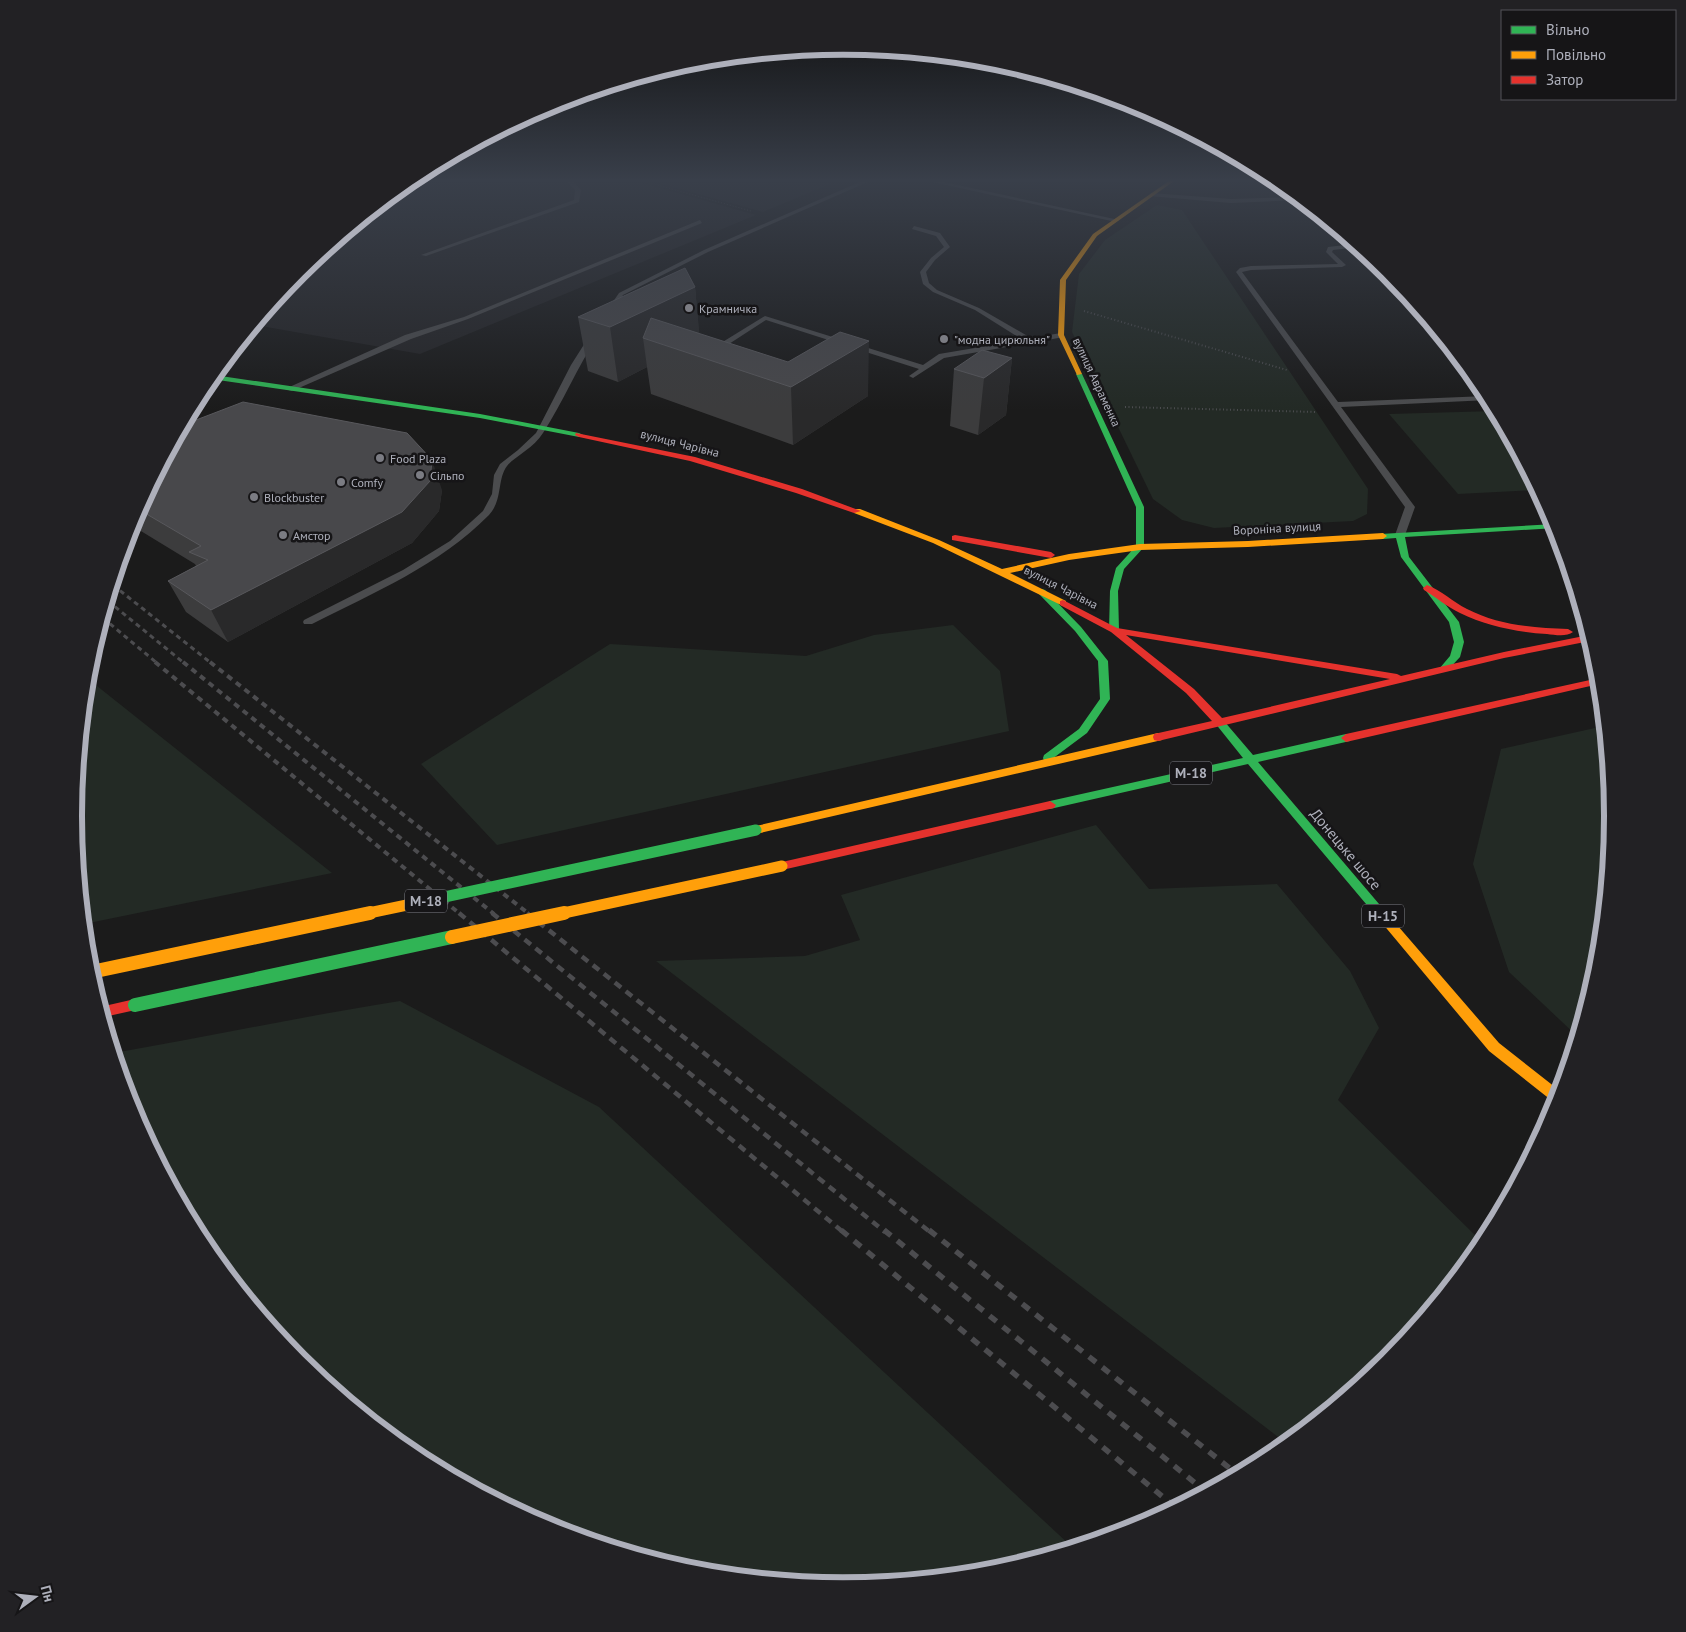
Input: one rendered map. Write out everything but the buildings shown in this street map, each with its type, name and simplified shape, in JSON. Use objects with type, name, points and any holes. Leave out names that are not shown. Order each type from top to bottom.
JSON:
[{"type":"main road","name":"вулиця Авраменка","points":[[1079,257],[1063,280],[1061,335],[1140,507],[1140,547]]},
{"type":"main road","name":"вулиця Чарівна","points":[[220,379],[543,427],[692,459],[799,491],[895,524],[1002,572],[1114,630]]},
{"type":"main road","points":[[895,524],[975,543],[1070,557]]},
{"type":"main road","name":"Вороніна вулиця","points":[[1002,572],[1070,557],[1140,547],[1248,544],[1547,526]]},
{"type":"main road","points":[[1400,534],[1405,556],[1454,622],[1459,642],[1455,657],[1444,669]]},
{"type":"main road","points":[[1140,547],[1120,568],[1114,591],[1114,630],[1408,678]]},
{"type":"main road","points":[[1427,588],[1464,611],[1512,627],[1555,632],[1581,632]]},
{"type":"main road","points":[[1041,763],[1083,731],[1105,699],[1102,661],[1078,629],[1042,592]]},
{"type":"main road","name":"Донецьке шосе","points":[[1114,630],[1190,691],[1220,723],[1494,1047],[1552,1093]]},
{"type":"main road","name":"М-18","points":[[99,971],[756,830],[1220,723],[1444,669],[1583,640]]},
{"type":"main road","name":"М-18","points":[[108,1011],[782,866],[1591,683]]},
{"type":"lane","points":[[290,388],[408,337],[466,318],[614,257]]},
{"type":"lane","points":[[606,318],[621,294],[694,257]]},
{"type":"lane","points":[[935,257],[923,272],[926,284],[935,291],[977,309],[1029,340]]},
{"type":"lane","points":[[1335,257],[1343,265],[1251,268],[1242,269],[1239,272],[1410,508],[1400,534]]},
{"type":"lane","points":[[702,358],[765,318],[924,368]]},
{"type":"lane","points":[[308,622],[406,572],[453,543],[487,512],[496,494],[498,475],[504,464],[522,452],[543,427],[575,365],[595,333]]},
{"type":"lane","points":[[913,376],[942,356],[1061,335]]},
{"type":"lane","points":[[850,352],[857,347]]},
{"type":"lane","points":[[1337,408],[1479,399]]},
{"type":"path","points":[[1081,310],[1315,378]]},
{"type":"path","points":[[1125,407],[1337,408]]},
{"type":"shaded area","points":[[327,257],[654,257],[420,354],[261,326],[305,278]]},
{"type":"shaded area","points":[[1092,257],[1213,257],[1368,489],[1367,514],[1353,521],[1214,528],[1182,520],[1153,499],[1072,332],[1079,274]]},
{"type":"shaded area","points":[[1487,411],[1531,490],[1458,494],[1389,414]]},
{"type":"shaded area","points":[[953,625],[1000,671],[1009,731],[497,845],[421,764],[610,644],[806,656],[874,635]]},
{"type":"shaded area","points":[[94,684],[332,873],[90,923],[84,866],[82,816],[84,766]]},
{"type":"shaded area","points":[[1598,727],[1604,816],[1602,866],[1589,964],[1573,1032],[1509,972],[1473,864],[1501,749]]},
{"type":"shaded area","points":[[1096,825],[1149,889],[1277,884],[1350,971],[1379,1028],[1338,1100],[1477,1237],[1447,1279],[1415,1318],[1381,1354],[1345,1388],[1280,1439],[656,961],[805,956],[860,940],[841,895]]},
{"type":"shaded area","points":[[400,1001],[599,1107],[1068,1543],[991,1562],[893,1575],[843,1577],[793,1575],[744,1570],[646,1551],[598,1537],[506,1499],[420,1449],[341,1388],[271,1318],[239,1279],[210,1239],[160,1153],[119,1052]]},
{"type":"railway","points":[[117,588],[211,663]]},
{"type":"railway","points":[[112,604],[184,663]]},
{"type":"railway","points":[[107,622],[157,663]]},
{"type":"railway","points":[[155,662],[460,914]]},
{"type":"railway","points":[[183,662],[494,914]]},
{"type":"railway","points":[[210,662],[529,914]]},
{"type":"railway","points":[[459,913],[843,1232]]},
{"type":"railway","points":[[492,913],[885,1232]]},
{"type":"railway","points":[[527,913],[930,1232]]},
{"type":"railway","points":[[841,1230],[1170,1503]]},
{"type":"railway","points":[[884,1230],[1201,1488]]},
{"type":"railway","points":[[929,1230],[1232,1470]]},
{"type":"traffic: fast","points":[[1079,374],[1140,507],[1140,547],[1120,568],[1114,591],[1114,630]]},
{"type":"traffic: fast","points":[[221,378],[480,416],[579,435]]},
{"type":"traffic: fast","points":[[1383,536],[1547,527]]},
{"type":"traffic: fast","points":[[1400,535],[1405,557],[1454,622],[1459,642],[1455,657],[1444,669]]},
{"type":"traffic: fast","points":[[1042,592],[1078,629],[1103,661],[1105,699],[1083,731],[1048,758]]},
{"type":"traffic: fast","points":[[1220,723],[1381,914]]},
{"type":"traffic: fast","points":[[1050,805],[1346,738]]},
{"type":"traffic: fast","points":[[426,901],[756,830]]},
{"type":"traffic: fast","points":[[135,1005],[452,937]]},
{"type":"traffic: slow","points":[[1079,257],[1063,280],[1061,335],[1079,374]]},
{"type":"traffic: slow","points":[[857,511],[936,542],[1063,603]]},
{"type":"traffic: slow","points":[[1002,572],[1069,557],[1140,547],[1248,544],[1383,536]]},
{"type":"traffic: slow","points":[[756,830],[1158,737]]},
{"type":"traffic: slow","points":[[452,937],[782,866]]},
{"type":"traffic: slow","points":[[98,970],[426,901]]},
{"type":"traffic: slow","points":[[1381,914],[1494,1047],[1552,1093]]},
{"type":"traffic: jam","points":[[579,435],[692,459],[799,491],[857,511]]},
{"type":"traffic: jam","points":[[955,538],[1051,555]]},
{"type":"traffic: jam","points":[[1427,588],[1463,611],[1488,621],[1528,630],[1568,632]]},
{"type":"traffic: jam","points":[[1063,603],[1114,630],[1190,691],[1220,723]]},
{"type":"traffic: jam","points":[[1114,630],[1397,677]]},
{"type":"traffic: jam","points":[[1158,737],[1504,655],[1583,639]]},
{"type":"traffic: jam","points":[[1346,738],[1591,683]]},
{"type":"traffic: jam","points":[[782,866],[1050,805]]},
{"type":"traffic: jam","points":[[108,1011],[135,1005]]},
{"type":"place","name":"Крамничка","points":[[689,308]]},
{"type":"place","name":"\"модна цирюльня\"","points":[[944,339]]},
{"type":"place","name":"Food Plaza","points":[[380,458]]},
{"type":"place","name":"Сільпо","points":[[420,475]]},
{"type":"place","name":"Comfy","points":[[341,482]]},
{"type":"place","name":"Blockbuster","points":[[254,497]]},
{"type":"place","name":"Амстор","points":[[283,535]]}]
